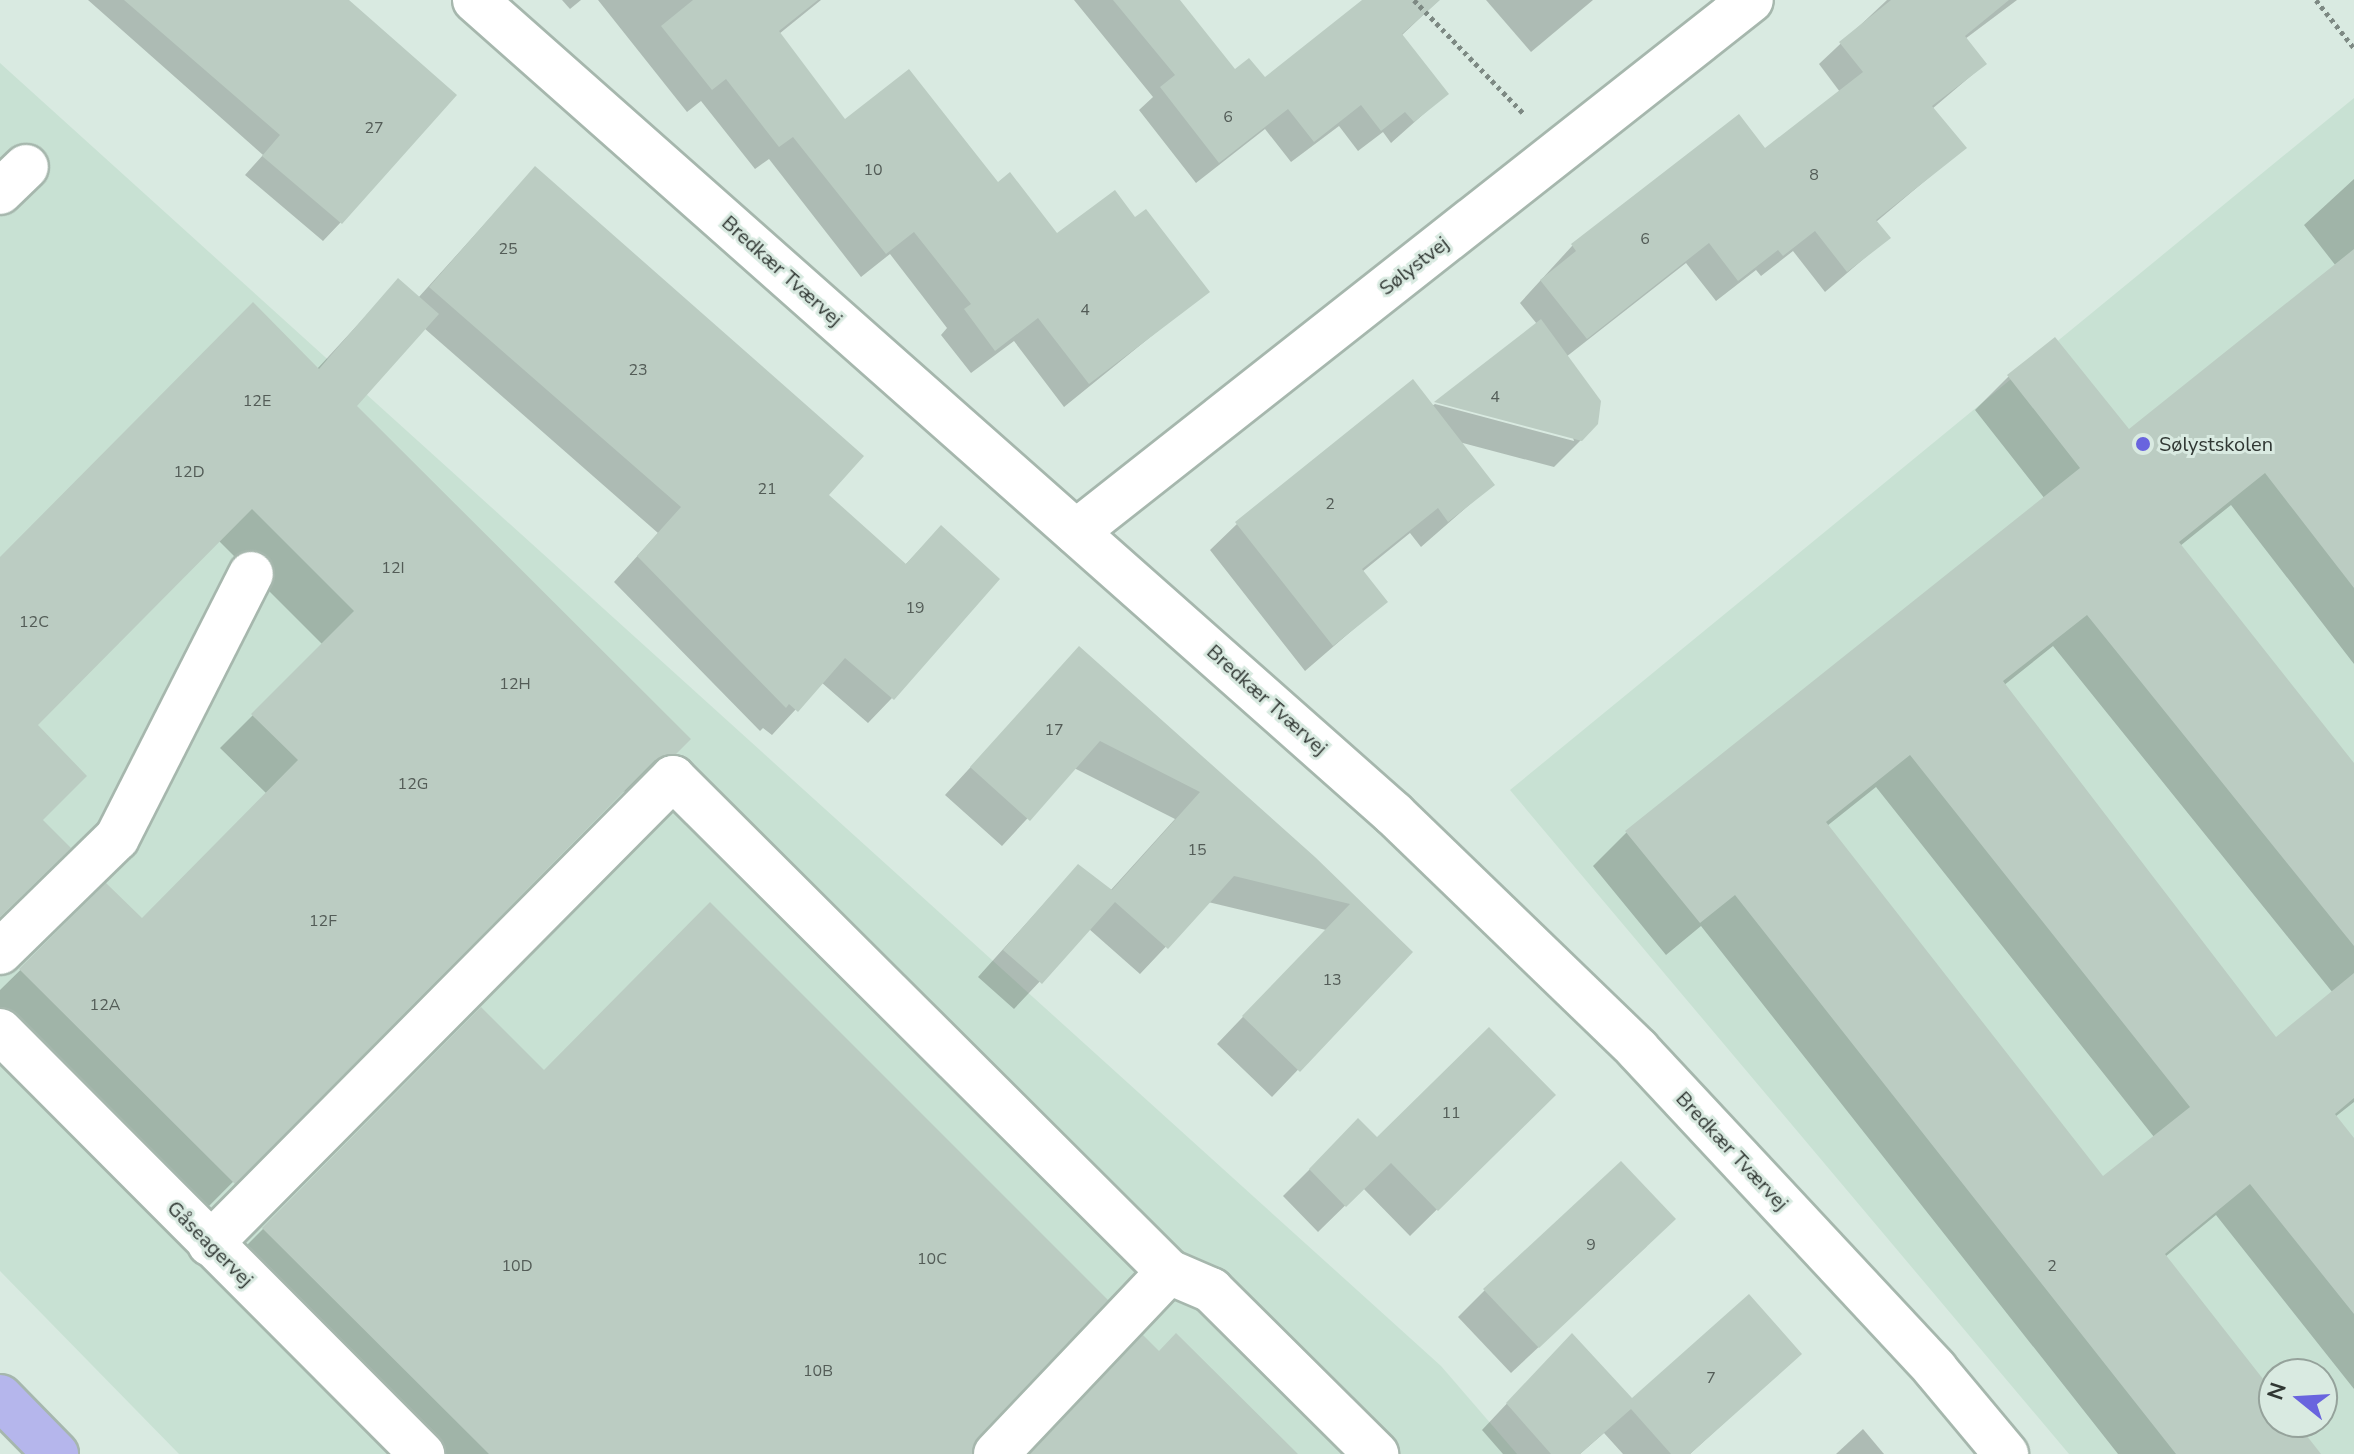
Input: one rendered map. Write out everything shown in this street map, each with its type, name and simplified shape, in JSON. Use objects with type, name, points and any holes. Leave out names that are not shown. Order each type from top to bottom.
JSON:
[{"type":"main road","points":[[0,1397],[56,1454]]},
{"type":"street","name":"Bredkær Tværvej","points":[[475,0],[1394,814],[1638,1050],[1935,1369],[2006,1454]]},
{"type":"street","name":"Sølystvej","points":[[1076,532],[1751,0]]},
{"type":"street","points":[[0,952],[117,838],[251,574]]},
{"type":"street","points":[[210,1244],[673,778],[1169,1272],[1211,1290],[1376,1454]]},
{"type":"street","name":"Gåseagervej","points":[[0,1031],[422,1454]]},
{"type":"street","points":[[996,1454],[1169,1272]]},
{"type":"path","points":[[1414,0],[1559,151]]},
{"type":"path","points":[[2316,0],[2354,48]]},
{"type":"shaded area","points":[[0,63],[1441,1366],[1517,1454],[179,1454],[0,1271]]},
{"type":"shaded area","name":"Sølystskolen","points":[[2354,98],[2354,1454],[2069,1454],[1510,790]]},
{"type":"building","points":[[124,0],[349,0],[457,95],[342,224],[262,156],[280,135]]},
{"type":"building","points":[[693,0],[818,0],[779,31],[845,119],[909,69],[998,182],[1010,172],[1057,233],[1115,190],[1135,217],[1146,209],[1210,292],[1089,384],[1038,318],[995,351],[964,309],[971,304],[914,232],[886,254],[793,137],[779,147],[726,79],[712,90],[661,26]]},
{"type":"building","points":[[1113,0],[1180,0],[1235,69],[1249,58],[1265,77],[1362,0],[1440,0],[1402,34],[1449,94],[1414,122],[1405,112],[1381,131],[1361,105],[1314,142],[1288,109],[1219,163],[1160,87],[1175,75]]},
{"type":"building","points":[[1891,0],[2009,0],[1965,36],[1987,64],[1932,106],[1967,148],[1876,220],[1891,238],[1847,272],[1815,231],[1783,256],[1778,250],[1738,281],[1709,243],[1587,339],[1540,280],[1576,251],[1571,244],[1739,114],[1765,148],[1863,72],[1839,42]]},
{"type":"building","points":[[535,166],[864,456],[829,495],[906,564],[941,525],[1000,579],[894,700],[845,658],[798,712],[789,704],[786,708],[637,556],[681,507],[429,287]]},
{"type":"building","points":[[2354,249],[2354,588],[2265,473],[2179,542],[2354,763],[2354,946],[2087,615],[2003,681],[2276,1037],[2354,973],[2354,1098],[2335,1114],[2354,1138],[2354,1314],[2250,1184],[2165,1254],[2258,1373],[2258,1438],[2308,1438],[2321,1454],[2176,1454],[1735,895],[1700,923],[1625,831],[2080,468],[2007,375],[2055,337],[2129,429]],"holes":[[[1910,755],[2190,1107],[2103,1176],[1826,822]]]},
{"type":"building","points":[[398,278],[439,314],[357,406],[691,739],[676,754],[655,760],[235,1184],[19,969],[106,883],[142,918],[298,760],[251,714],[354,611],[252,509],[38,725],[87,776],[43,820],[71,848],[0,917],[0,557],[253,302],[319,369]]},
{"type":"building","points":[[1541,319],[1601,401],[1598,424],[1582,441],[1434,402]]},
{"type":"building","points":[[1413,379],[1495,485],[1448,522],[1438,508],[1362,569],[1388,602],[1333,646],[1235,522]]},
{"type":"building","points":[[1079,646],[1315,857],[1413,952],[1300,1072],[1242,1016],[1350,904],[1234,876],[1168,949],[1115,902],[1042,984],[1003,950],[1078,864],[1112,890],[1200,792],[1100,741],[1030,821],[970,767]]},
{"type":"building","points":[[710,902],[1108,1300],[978,1437],[972,1454],[489,1454],[262,1228],[481,1007],[544,1070]]},
{"type":"building","points":[[1489,1027],[1556,1095],[1438,1211],[1391,1163],[1346,1207],[1309,1169],[1358,1118],[1377,1137]]},
{"type":"building","points":[[1621,1161],[1676,1219],[1539,1348],[1483,1289]]},
{"type":"building","points":[[1749,1294],[1802,1354],[1690,1454],[1671,1454],[1631,1409],[1580,1454],[1551,1454],[1506,1403],[1572,1333],[1632,1398]]},
{"type":"building","points":[[1176,1333],[1298,1454],[1030,1454],[1143,1335],[1159,1351]]},
{"type":"place","name":"Sølystskolen","points":[[2143,444]]}]
